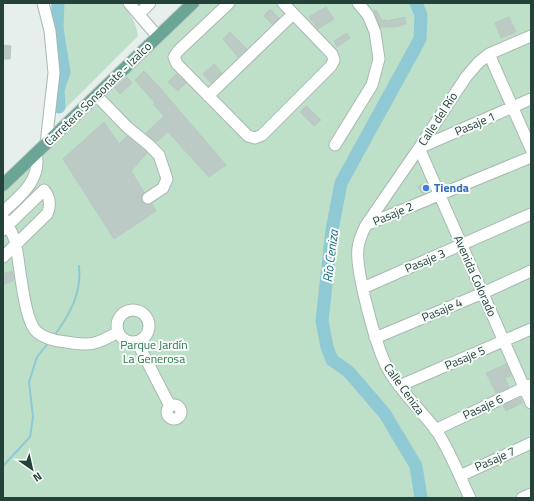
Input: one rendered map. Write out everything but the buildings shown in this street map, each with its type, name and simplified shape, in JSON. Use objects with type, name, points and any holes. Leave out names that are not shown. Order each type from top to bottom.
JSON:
[{"type":"main road","name":"Carretera Sonsonate - Izalco","points":[[3,185],[193,3]]},
{"type":"street","points":[[43,3],[50,31],[54,73],[46,144]]},
{"type":"street","points":[[130,3],[158,37]]},
{"type":"street","points":[[138,14],[150,3]]},
{"type":"street","points":[[229,3],[178,51],[174,57],[177,64],[208,96],[248,136],[255,138],[262,135],[331,66],[334,60],[332,54],[283,3]]},
{"type":"street","points":[[335,146],[372,85],[379,58],[375,32],[368,15],[358,3]]},
{"type":"street","points":[[208,96],[293,14]]},
{"type":"street","name":"Calle del Río","points":[[366,225],[466,77],[478,63],[489,54],[531,36]]},
{"type":"street","points":[[489,54],[531,149]]},
{"type":"street","points":[[97,96],[127,127],[159,155],[167,179],[163,188],[148,198]]},
{"type":"street","name":"Pasaje 1","points":[[419,148],[531,100]]},
{"type":"street","name":"Avenida Colorado","points":[[419,148],[504,341],[528,386],[531,403]]},
{"type":"street","points":[[3,212],[33,181],[37,170],[38,161],[36,153]]},
{"type":"street","name":"Pasaje 2","points":[[366,225],[531,157]]},
{"type":"street","points":[[3,257],[16,245],[47,214],[50,209],[50,200],[44,190],[5,224],[15,239],[16,245],[27,311],[32,325],[37,332],[51,339],[89,345],[105,340],[118,332]]},
{"type":"street","name":"Pasaje 3","points":[[363,288],[531,214]]},
{"type":"street","name":"Calle Ceniza","points":[[366,225],[360,237],[358,259],[363,288],[375,338],[382,358],[399,386],[435,430],[452,458],[470,498]]},
{"type":"street","name":"Pasaje 4","points":[[375,338],[483,293],[531,271]]},
{"type":"street","points":[[132,310],[142,313],[149,322],[149,327],[145,337],[137,342],[130,343],[125,341],[118,332],[117,322],[123,314],[132,310]]},
{"type":"street","name":"Pasaje 5","points":[[399,386],[531,329]]},
{"type":"street","points":[[137,342],[170,406]]},
{"type":"street","name":"Pasaje 6","points":[[435,430],[528,386]]},
{"type":"street","name":"Pasaje 7","points":[[460,476],[531,443]]},
{"type":"street","points":[[522,498],[531,494]]},
{"type":"green space","points":[[59,3],[121,3],[132,18],[136,26],[138,36],[65,109],[61,90],[68,72],[58,28]]},
{"type":"green space","name":"Parque Jardín La Generosa","points":[[187,3],[531,3],[531,498],[3,498],[3,182]]},
{"type":"waterway","points":[[58,3],[57,28],[64,72],[58,90],[59,107]]},
{"type":"waterway","name":"Río Ceniza","points":[[416,3],[421,15],[420,39],[341,183],[332,230],[322,321],[327,347],[332,360],[349,372],[385,414],[416,466],[421,498]]},
{"type":"waterway","points":[[54,336],[74,303],[79,285],[79,266]]},
{"type":"waterway","points":[[3,466],[30,437],[33,417],[29,382],[37,357],[49,342]]},
{"type":"place","name":"Tienda","points":[[426,188]]}]
